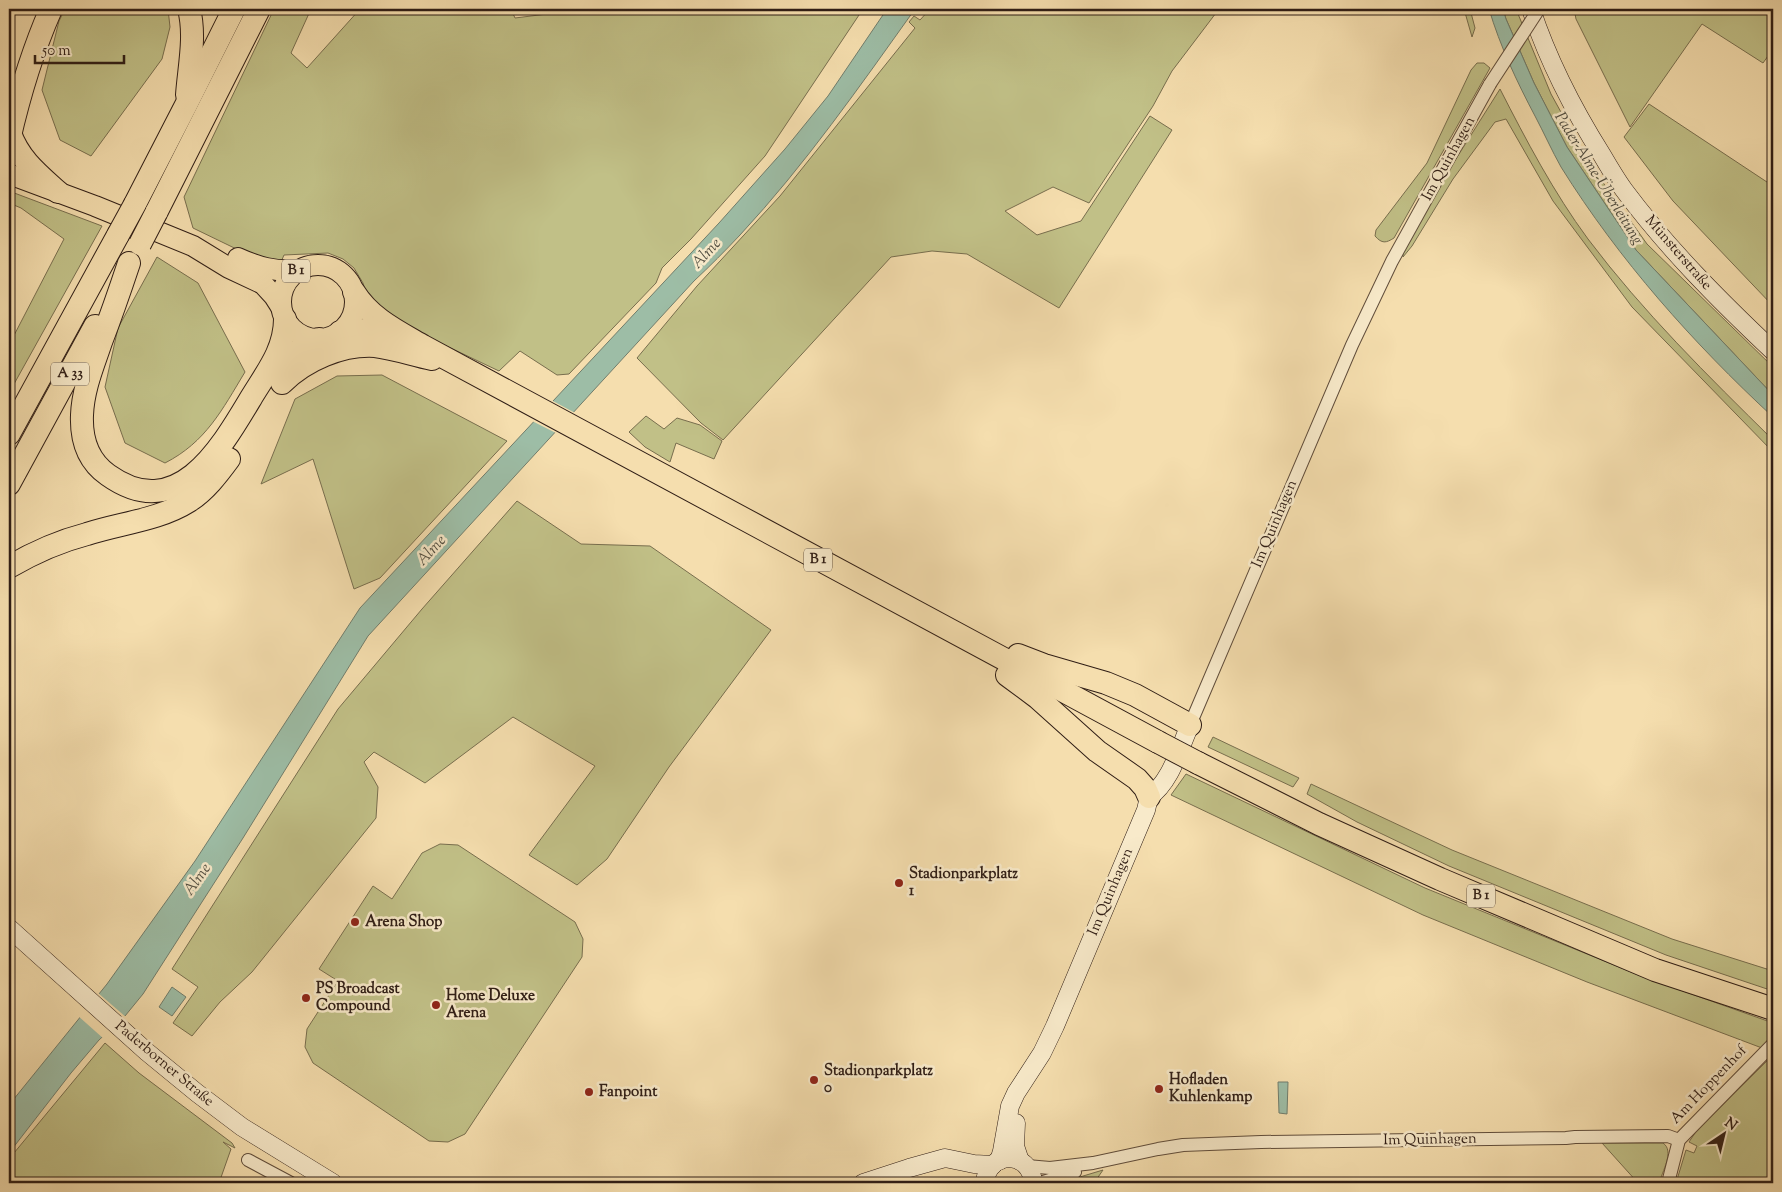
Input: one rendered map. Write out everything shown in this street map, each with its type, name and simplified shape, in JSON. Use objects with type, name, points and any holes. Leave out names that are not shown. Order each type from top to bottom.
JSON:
[{"type":"highway","points":[[9,85],[36,9]]},
{"type":"highway","points":[[51,9],[20,96],[10,137],[24,159],[58,192]]},
{"type":"highway","points":[[186,106],[191,41],[189,9]]},
{"type":"highway","name":"A 33","points":[[9,434],[135,204],[234,9]]},
{"type":"highway","name":"A 33","points":[[9,484],[140,244],[259,9]]},
{"type":"highway","points":[[129,263],[85,388],[82,427],[85,446],[95,463],[115,481],[133,489],[157,491],[174,486],[194,475],[214,456],[242,414],[279,350],[284,336],[283,313]]},
{"type":"highway","name":"B 1","points":[[354,292],[372,314],[423,346],[615,448],[942,627],[1198,763],[1319,824],[1449,883],[1656,970],[1773,1009]]},
{"type":"highway","name":"B 1","points":[[330,336],[352,330],[371,330],[423,346]]},
{"type":"highway","points":[[9,567],[66,541],[160,515],[191,500],[218,473],[235,450],[292,356],[305,346],[330,336]]},
{"type":"highway","points":[[267,397],[288,377],[302,367],[322,356],[350,348],[374,346],[458,365]]},
{"type":"highway","points":[[942,627],[1038,698],[1097,751],[1141,783],[1148,797]]},
{"type":"highway","name":"B 1","points":[[942,627],[1044,665],[1106,683],[1135,695],[1190,725]]},
{"type":"main road","name":"B 1","points":[[9,174],[193,246],[234,256],[265,269],[297,270],[314,264],[332,267],[347,278],[354,292]]},
{"type":"main road","name":"B 1","points":[[193,246],[229,268],[263,284],[274,296],[290,328],[298,334],[307,338],[330,336]]},
{"type":"main road","name":"B 1","points":[[283,313],[283,288],[289,277],[297,270]]},
{"type":"main road","points":[[330,336],[346,326],[353,315],[355,304],[354,292]]},
{"type":"street","name":"Münsterstraße","points":[[1531,9],[1538,31],[1568,97],[1623,189],[1677,255],[1773,351]]},
{"type":"street","name":"Im Quinhagen","points":[[1539,9],[1490,84],[1392,261],[1352,345],[1172,767],[1158,790],[1148,797],[1146,810],[1042,1053],[1036,1073],[1022,1100],[1016,1118],[1015,1146],[1023,1164],[1050,1168],[1093,1163],[1171,1146],[1251,1142],[1631,1136],[1668,1136],[1679,1140]]},
{"type":"street","name":"Paderborner Straße","points":[[9,928],[147,1052],[197,1093],[242,1127],[333,1183]]},
{"type":"street","name":"Am Hoppenhof","points":[[1668,1183],[1679,1140],[1773,1044]]},
{"type":"street","name":"Im Quinhagen","points":[[985,1183],[987,1172],[1002,1153],[1010,1106],[1016,1093],[1042,1053]]},
{"type":"street","points":[[863,1183],[945,1158],[974,1164],[996,1163],[1011,1158],[1023,1164],[1032,1175],[1033,1183]]},
{"type":"street","points":[[248,1160],[291,1183]]},
{"type":"street","points":[[930,1162],[943,1168],[968,1172],[978,1176],[985,1183]]},
{"type":"street","name":"Im Quinhagen","points":[[1040,1183],[1077,1172],[1093,1163]]},
{"type":"shaded area","points":[[65,9],[168,9],[170,27],[162,59],[91,156],[60,140],[42,90],[59,21]]},
{"type":"shaded area","points":[[274,9],[311,9],[291,53],[307,68],[360,9],[511,9],[515,18],[587,9],[863,9],[765,156],[691,239],[662,268],[656,283],[569,374],[557,375],[520,351],[499,371],[398,323],[368,300],[363,283],[354,268],[343,259],[328,253],[284,255],[281,262],[255,258],[193,228],[184,197]]},
{"type":"shaded area","points":[[930,9],[1219,9],[1172,71],[1153,106],[1089,203],[1053,187],[1005,211],[1037,235],[1081,221],[1150,116],[1172,130],[1059,308],[967,254],[932,251],[891,257],[723,440],[701,423],[637,358],[697,286],[780,196],[915,28],[909,22],[914,16],[920,20]]},
{"type":"shaded area","points":[[1464,9],[1470,9],[1475,28],[1472,37]]},
{"type":"shaded area","points":[[1503,9],[1516,9],[1551,94],[1589,163],[1647,244],[1773,367],[1773,395],[1636,250],[1567,147],[1534,83]]},
{"type":"shaded area","points":[[1574,9],[1773,9],[1773,49],[1763,63],[1702,24],[1630,127],[1576,19]]},
{"type":"shaded area","points":[[1477,63],[1484,63],[1490,68],[1394,238],[1386,242],[1380,240],[1375,236],[1376,230],[1427,163],[1471,70]]},
{"type":"shaded area","points":[[1500,89],[1552,185],[1588,239],[1631,292],[1700,368],[1773,440],[1773,452],[1632,307],[1553,201],[1506,119],[1495,122],[1453,179],[1412,246],[1403,257],[1403,251],[1442,181]]},
{"type":"shaded area","points":[[1649,104],[1773,186],[1773,306],[1673,201],[1624,137]]},
{"type":"shaded area","points":[[9,191],[102,226],[9,393],[9,345],[64,239],[21,208],[9,203]]},
{"type":"shaded area","points":[[157,257],[198,283],[245,372],[212,424],[192,445],[165,463],[125,443],[105,387],[118,328]]},
{"type":"shaded area","points":[[382,375],[507,441],[380,578],[354,589],[313,459],[261,484],[295,399],[337,376]]},
{"type":"shaded area","points":[[646,416],[664,429],[677,418],[700,425],[722,441],[714,459],[676,443],[670,462],[645,447],[629,432]]},
{"type":"shaded area","points":[[517,501],[581,544],[650,546],[771,630],[669,767],[607,859],[577,885],[529,855],[595,766],[513,717],[425,783],[374,752],[364,762],[378,787],[376,818],[252,972],[220,1002],[192,1036],[173,1023],[198,987],[172,969],[338,709],[422,609]]},
{"type":"shaded area","points":[[1213,737],[1299,778],[1293,787],[1208,747]]},
{"type":"shaded area","points":[[1186,774],[1425,888],[1641,976],[1773,1023],[1773,1036],[1762,1048],[1587,982],[1423,915],[1171,795]]},
{"type":"shaded area","points":[[1311,784],[1452,850],[1672,939],[1773,971],[1773,991],[1666,955],[1449,866],[1357,822],[1307,794]]},
{"type":"shaded area","name":"Home Deluxe Arena","points":[[440,844],[458,845],[575,922],[583,939],[582,957],[465,1134],[448,1142],[429,1141],[313,1063],[305,1047],[307,1029],[338,981],[319,969],[373,886],[392,899],[422,853]]},
{"type":"shaded area","points":[[105,1043],[139,1073],[232,1143],[235,1148],[223,1142],[231,1149],[219,1183],[9,1183],[9,1159]]},
{"type":"shaded area","points":[[1773,1055],[1773,1183],[1676,1183],[1686,1150],[1694,1153],[1697,1146],[1689,1142],[1697,1130]]},
{"type":"shaded area","points":[[1602,1143],[1663,1143],[1668,1151],[1668,1156],[1659,1183],[1638,1183]]},
{"type":"shaded area","points":[[1103,1170],[1094,1183],[1060,1183]]},
{"type":"water","name":"Alme","points":[[887,9],[915,9],[831,125],[787,181],[740,235],[694,281],[368,636],[243,838],[143,994],[125,1016],[99,1040],[71,1073],[9,1153],[9,1105],[107,984],[195,861],[360,608],[719,223],[785,149],[828,96]]},
{"type":"water","points":[[1489,9],[1503,9],[1534,83],[1567,147],[1636,250],[1773,395],[1773,417],[1686,330],[1632,267],[1583,201],[1561,167],[1522,90],[1493,23]]},
{"type":"water","points":[[172,987],[186,997],[172,1016],[159,1007]]},
{"type":"water","points":[[1278,1082],[1288,1082],[1287,1114],[1279,1113]]},
{"type":"pier","points":[[551,400],[577,414],[558,434],[532,421]]},
{"type":"pier","points":[[97,992],[127,1018],[104,1039],[77,1015]]},
{"type":"place","name":"Stadionparkplatz 1","points":[[899,883]]},
{"type":"place","name":"Arena Shop","points":[[355,922]]},
{"type":"place","name":"PS Broadcast Compound","points":[[306,998]]},
{"type":"place","name":"Home Deluxe Arena","points":[[436,1005]]},
{"type":"place","name":"Stadionparkplatz 0","points":[[814,1080]]},
{"type":"place","name":"Hofladen Kuhlenkamp","points":[[1159,1089]]},
{"type":"place","name":"Fanpoint","points":[[589,1092]]},
{"type":"water label","name":"Pader-Alme-Überleitung","points":[[1598,179]]}]
